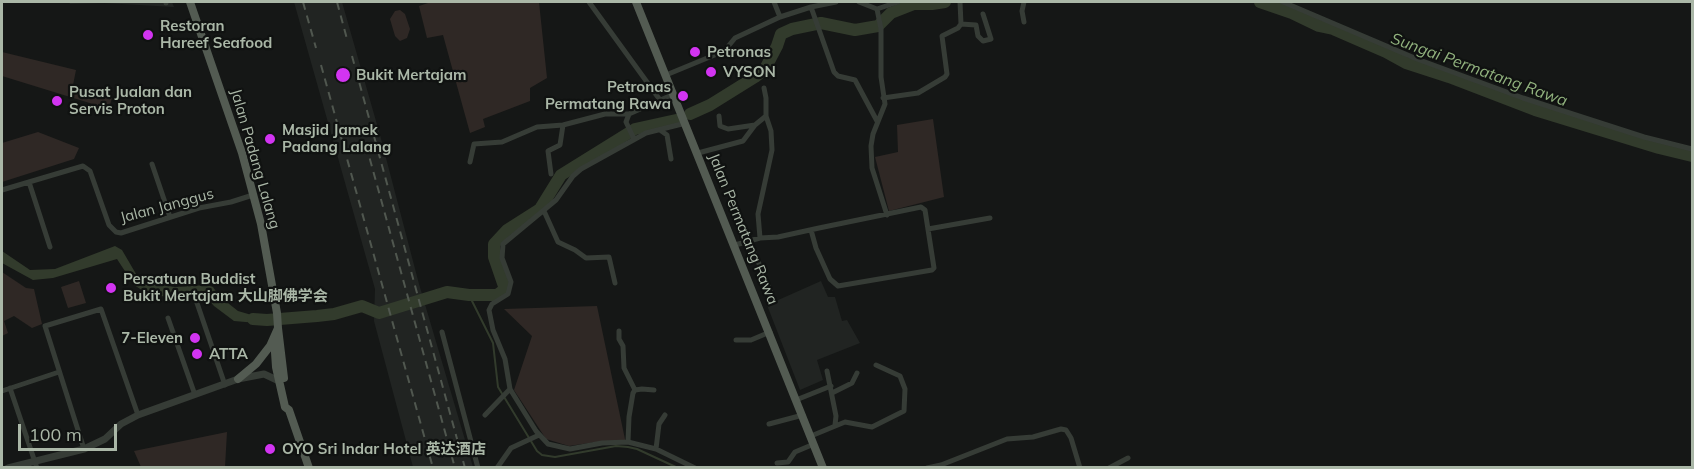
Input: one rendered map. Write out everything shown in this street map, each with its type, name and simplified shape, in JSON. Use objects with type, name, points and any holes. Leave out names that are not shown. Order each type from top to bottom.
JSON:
[{"type":"main road","name":"Jalan Padang Lalang","points":[[190,2],[236,135],[261,224],[277,313],[282,367],[291,406],[289,410]]},
{"type":"main road","name":"Jalan Permatang Rawa","points":[[636,2],[823,468]]},
{"type":"main road","name":"Jalan Padang Lalang","points":[[274,338],[278,327]]},
{"type":"main road","points":[[238,380],[262,357],[274,338]]},
{"type":"main road","points":[[274,338],[279,381],[285,407],[289,410],[309,468]]},
{"type":"street","points":[[589,2],[660,100]]},
{"type":"street","points":[[774,2],[780,17]]},
{"type":"street","points":[[666,75],[717,54],[726,49],[735,38],[780,17],[837,2]]},
{"type":"street","points":[[859,2],[877,9],[898,2]]},
{"type":"street","points":[[1024,2],[1025,6],[1022,11],[1024,22]]},
{"type":"street","points":[[1283,2],[1417,59],[1523,98],[1644,137],[1692,149]]},
{"type":"street","points":[[883,98],[918,93],[945,77],[947,74],[942,36],[961,24],[960,3]]},
{"type":"street","points":[[811,7],[834,72],[838,76],[855,80],[877,121]]},
{"type":"street","points":[[877,9],[881,29],[883,110],[877,121],[871,146],[872,168],[887,214]]},
{"type":"street","points":[[961,24],[976,25],[980,39],[983,41],[991,39],[983,14]]},
{"type":"street","points":[[760,238],[758,214],[772,150],[764,88]]},
{"type":"street","points":[[470,162],[474,144],[502,142],[537,127],[563,125],[605,114],[629,114],[674,94]]},
{"type":"street","points":[[629,114],[626,122],[633,139]]},
{"type":"street","points":[[719,116],[720,126],[728,129],[755,125]]},
{"type":"street","points":[[698,153],[743,141],[755,125],[766,116]]},
{"type":"street","points":[[684,119],[633,139],[581,169],[573,176],[556,200],[503,244],[502,258],[511,282],[508,294],[492,304],[489,310],[493,330],[505,359],[508,391],[538,436],[548,444],[561,449],[628,442],[656,449],[695,468]]},
{"type":"street","points":[[551,174],[548,151],[560,145],[563,125]]},
{"type":"street","points":[[728,129],[728,144]]},
{"type":"street","points":[[660,130],[667,135],[671,159]]},
{"type":"street","points":[[152,164],[170,217]]},
{"type":"street","name":"Jalan Janggus","points":[[28,182],[79,166],[90,171],[109,225],[116,232],[121,233],[199,208],[253,195]]},
{"type":"street","points":[[2,190],[28,182],[50,247]]},
{"type":"street","points":[[735,245],[749,240],[778,237],[819,228],[921,207],[925,210],[934,265],[932,270],[838,286],[830,279],[816,248],[811,230]]},
{"type":"street","points":[[543,211],[558,242],[591,259],[609,257],[615,283]]},
{"type":"street","points":[[928,229],[990,218]]},
{"type":"street","points":[[749,240],[773,297]]},
{"type":"street","points":[[196,303],[225,385]]},
{"type":"street","points":[[84,449],[45,326],[101,309],[138,415]]},
{"type":"street","points":[[168,318],[195,396]]},
{"type":"street","points":[[619,331],[624,368],[635,390],[629,417],[628,442]]},
{"type":"street","points":[[442,332],[478,468]]},
{"type":"street","points":[[736,340],[751,340],[770,332]]},
{"type":"street","points":[[777,463],[788,462],[795,452],[835,425],[845,422],[872,427],[904,411],[905,389],[900,376],[876,365]]},
{"type":"street","points":[[827,371],[832,389],[835,425]]},
{"type":"street","points":[[2,391],[59,372]]},
{"type":"street","points":[[796,400],[852,383],[857,373]]},
{"type":"street","points":[[8,468],[35,465],[84,449],[105,439],[121,424],[138,415],[238,380],[264,374],[279,381]]},
{"type":"street","points":[[10,388],[35,465]]},
{"type":"street","points":[[635,390],[654,390]]},
{"type":"street","points":[[485,415],[508,391]]},
{"type":"street","points":[[656,449],[658,424],[665,415]]},
{"type":"street","points":[[769,424],[803,416]]},
{"type":"street","points":[[927,468],[941,465],[1007,439],[1033,437],[1061,429],[1066,430],[1071,438],[1080,468]]},
{"type":"street","points":[[495,466],[511,448],[538,436]]},
{"type":"street","points":[[1109,468],[1128,458]]},
{"type":"shaded area","points":[[69,2],[172,2],[174,7],[104,3],[70,4]]},
{"type":"shaded area","points":[[294,2],[342,2],[419,284],[473,467],[413,467],[374,321],[375,289]]},
{"type":"shaded area","points":[[431,2],[539,2],[547,78],[530,88],[530,101],[483,119],[485,127],[470,133],[443,35],[427,38],[419,6]]},
{"type":"shaded area","points":[[400,10],[405,14],[410,29],[407,38],[400,41],[395,36],[390,19],[395,11]]},
{"type":"shaded area","points":[[2,52],[76,70],[73,85],[112,97],[109,109],[2,76]]},
{"type":"shaded area","points":[[933,119],[944,197],[889,211],[875,157],[898,152],[897,125]]},
{"type":"shaded area","points":[[38,132],[79,148],[74,159],[2,182],[2,143]]},
{"type":"shaded area","points":[[115,246],[122,250],[139,279],[147,283],[175,287],[207,285],[213,287],[219,296],[238,311],[255,316],[269,315],[269,324],[234,321],[205,296],[174,298],[148,294],[134,285],[117,259],[53,278],[33,280],[2,263],[2,251],[30,270],[55,269]]},
{"type":"shaded area","points":[[2,272],[26,288],[34,289],[42,324],[32,328],[14,316],[4,321],[8,333],[2,336]]},
{"type":"shaded area","points":[[79,281],[86,303],[68,308],[61,287]]},
{"type":"shaded area","points":[[821,281],[828,297],[835,297],[842,321],[847,320],[860,343],[817,360],[823,380],[800,390],[767,305]]},
{"type":"shaded area","points":[[597,306],[626,444],[596,442],[569,446],[546,439],[514,390],[532,336],[504,309]]},
{"type":"shaded area","points":[[227,432],[225,467],[141,467],[134,451]]},
{"type":"waterway","name":"Sungai Permatang Rawa","points":[[690,114],[710,105],[765,69],[781,34],[792,29],[821,23],[855,30],[878,26],[891,13],[914,4],[945,2]]},
{"type":"waterway","name":"Sungai Permatang Rawa","points":[[1260,2],[1292,13],[1319,26],[1333,29],[1406,63],[1535,110],[1692,156]]},
{"type":"waterway","name":"Sungai Permatang Rawa","points":[[253,319],[267,320],[334,314],[362,306],[379,313],[447,292],[497,295],[505,289],[494,257],[494,244],[507,230],[540,209],[561,175],[635,129],[676,120]]},
{"type":"waterway","points":[[469,295],[493,343],[498,387],[537,451],[542,455],[555,457],[616,446],[628,447],[678,468]]},
{"type":"railway","points":[[303,2],[316,48]]},
{"type":"railway","points":[[337,2],[347,39]]},
{"type":"railway","points":[[352,56],[465,468]]},
{"type":"railway","points":[[321,65],[433,468]]},
{"type":"railway","points":[[366,145],[455,468]]},
{"type":"place","name":"Restoran Hareef Seafood","points":[[148,35]]},
{"type":"place","name":"Petronas","points":[[695,52]]},
{"type":"place","name":"VYSON","points":[[711,72]]},
{"type":"place","name":"Bukit Mertajam","points":[[343,75]]},
{"type":"place","name":"Petronas Permatang Rawa","points":[[683,96]]},
{"type":"place","name":"Pusat Jualan dan Servis Proton","points":[[57,101]]},
{"type":"place","name":"Masjid Jamek Padang Lalang","points":[[270,139]]},
{"type":"place","name":"Persatuan Buddist Bukit Mertajam 大山脚佛学会","points":[[111,288]]},
{"type":"place","name":"7-Eleven","points":[[195,338]]},
{"type":"place","name":"ATTA","points":[[197,354]]},
{"type":"place","name":"OYO Sri Indar Hotel 英达酒店","points":[[270,449]]}]
